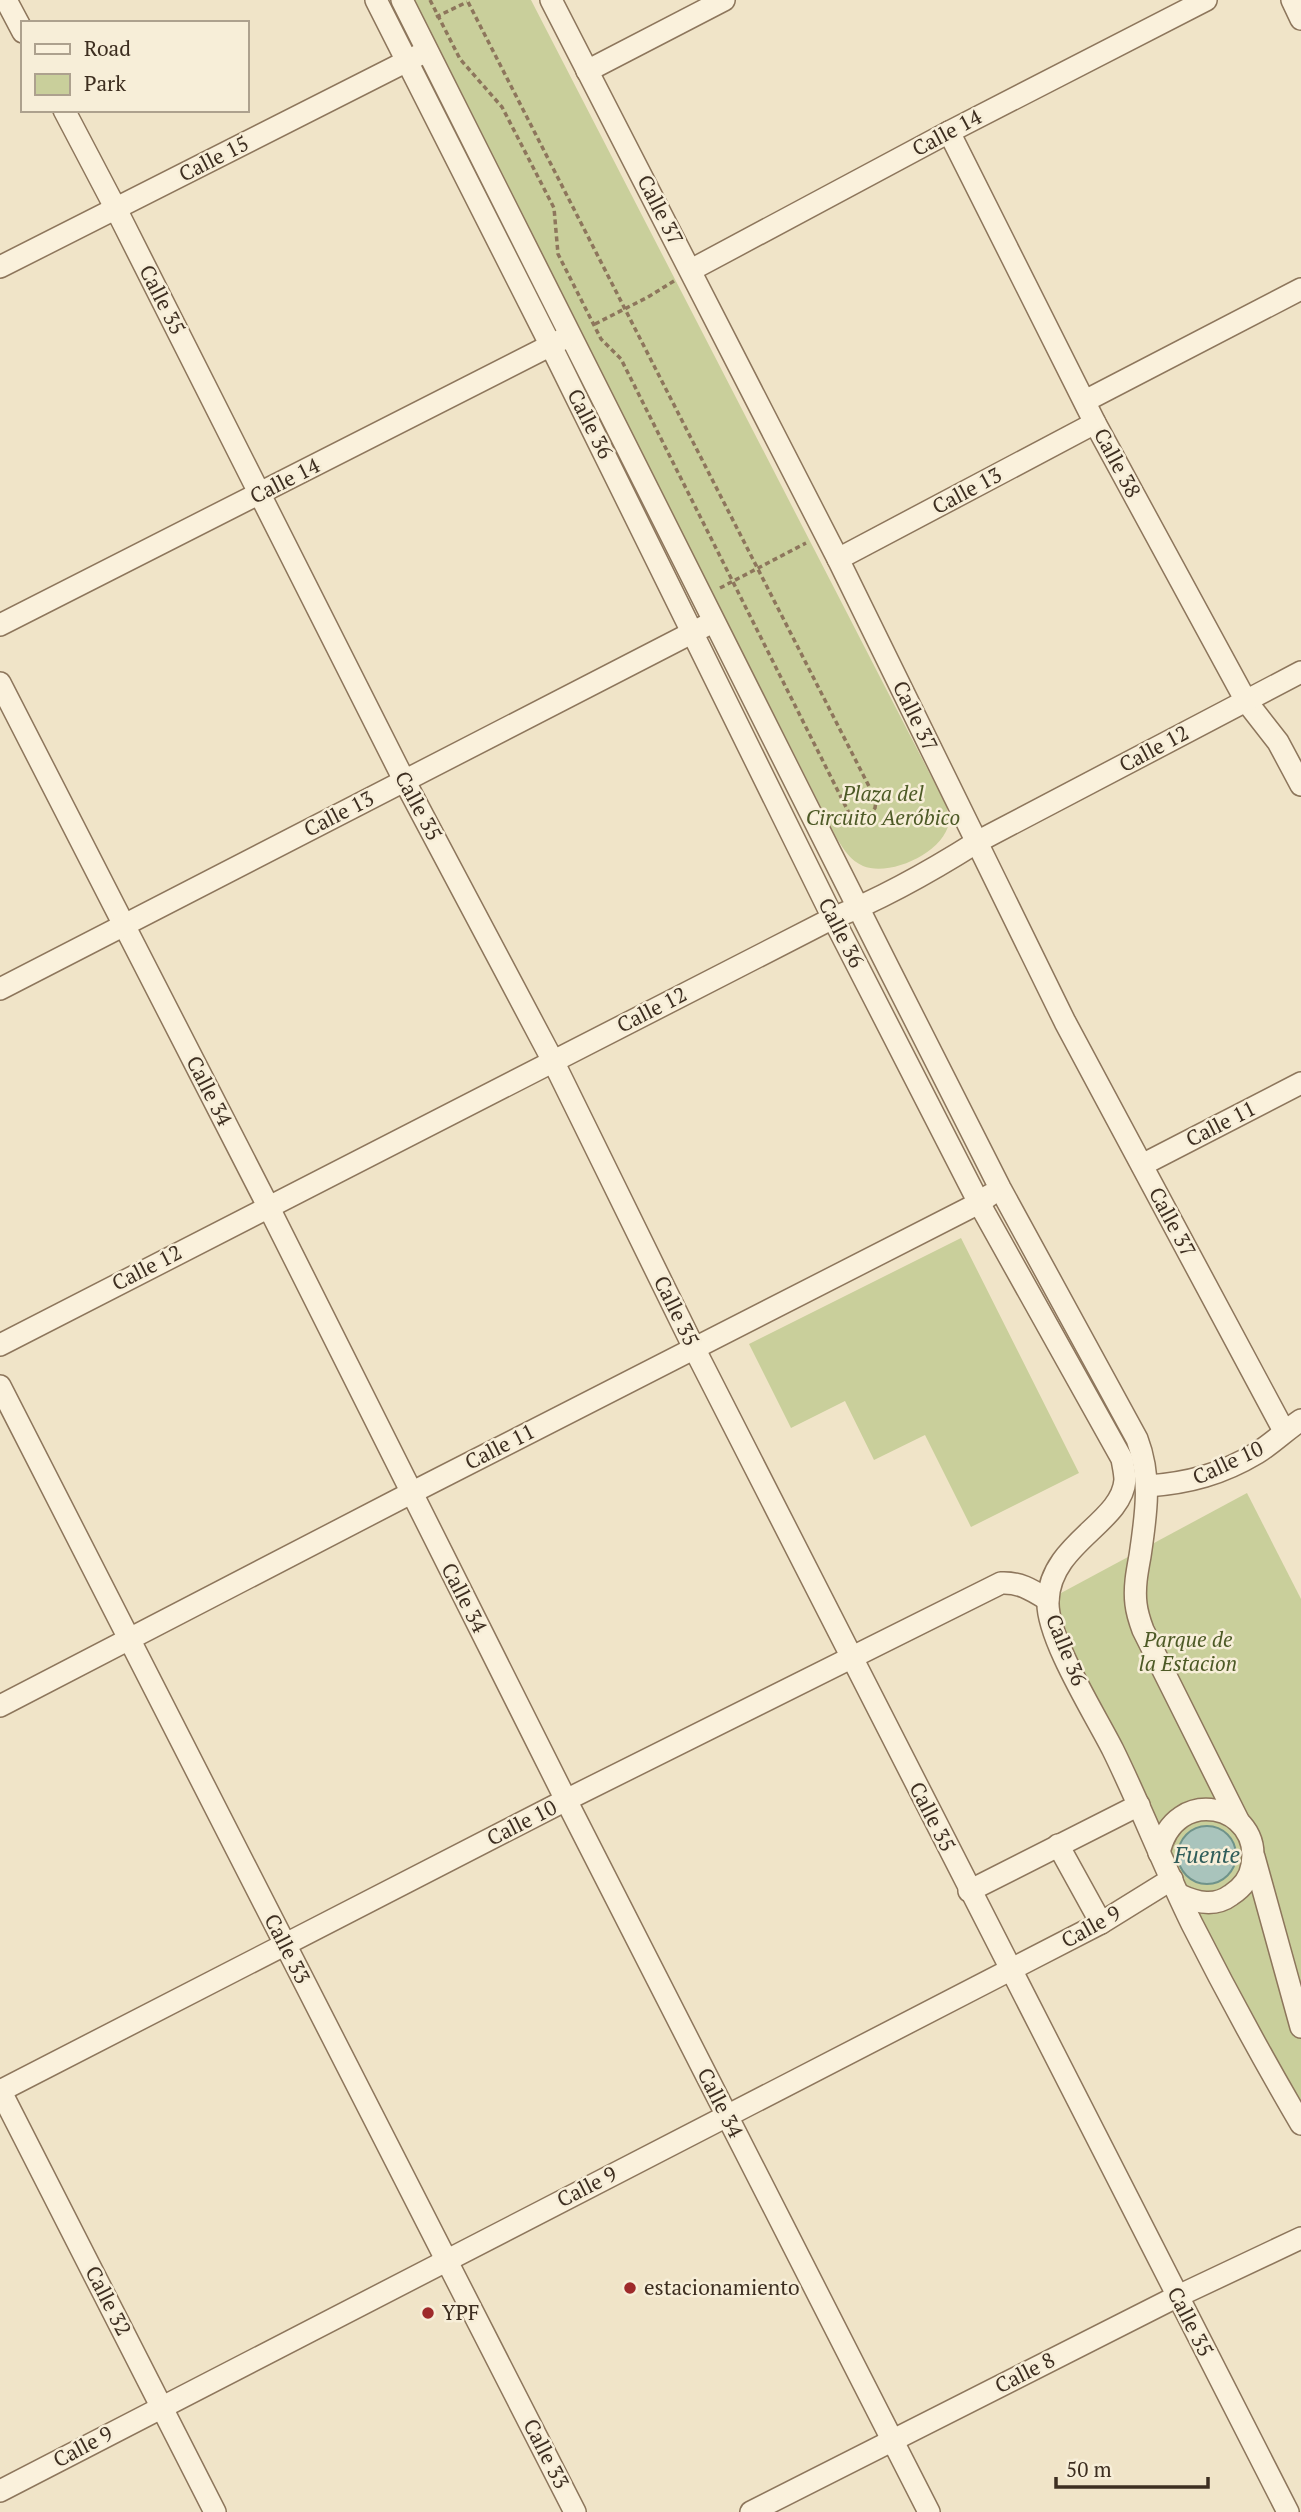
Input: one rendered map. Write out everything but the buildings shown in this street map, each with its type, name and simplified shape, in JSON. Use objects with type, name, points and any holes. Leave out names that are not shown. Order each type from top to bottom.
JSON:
[{"type":"street","points":[[6,0],[21,28]]},
{"type":"street","name":"Calle 36","points":[[376,0],[407,61],[703,597],[1000,1188],[1137,1439],[1143,1455],[1148,1486],[1147,1512],[1135,1584],[1136,1605],[1143,1630],[1239,1822]]},
{"type":"street","name":"Calle 36","points":[[402,0],[694,632],[833,918],[979,1203],[1122,1459],[1125,1479],[1121,1497],[1066,1553],[1051,1583],[1049,1620],[1139,1805],[1159,1853]]},
{"type":"street","name":"Calle 37","points":[[551,0],[825,533],[1065,1022],[1142,1166],[1292,1425]]},
{"type":"street","points":[[587,71],[724,0]]},
{"type":"street","name":"Calle 14","points":[[691,271],[949,132],[1206,0]]},
{"type":"street","points":[[1292,0],[1301,19]]},
{"type":"street","name":"Calle 15","points":[[0,267],[427,50]]},
{"type":"street","name":"Calle 35","points":[[65,112],[404,780],[552,1061],[969,1891],[1288,2512]]},
{"type":"street","name":"Calle 38","points":[[949,132],[1095,423],[1246,701],[1278,743],[1301,785]]},
{"type":"street","points":[[1085,401],[1301,289]]},
{"type":"street","name":"Calle 14","points":[[0,625],[561,341]]},
{"type":"street","name":"Calle 13","points":[[838,559],[1095,423]]},
{"type":"street","name":"Calle 13","points":[[0,989],[715,621]]},
{"type":"street","name":"Calle 12","points":[[0,1345],[552,1061],[936,868],[976,842],[1301,672]]},
{"type":"street","name":"Calle 34","points":[[0,683],[929,2512]]},
{"type":"street","name":"Calle 11","points":[[1142,1166],[1301,1083]]},
{"type":"street","name":"Calle 11","points":[[0,1706],[979,1203],[1000,1188]]},
{"type":"street","name":"Calle 33","points":[[0,1386],[575,2512]]},
{"type":"street","name":"Calle 10","points":[[1148,1486],[1183,1484],[1207,1477],[1258,1452],[1292,1425]]},
{"type":"street","name":"Calle 10","points":[[0,2091],[566,1800],[1001,1583],[1014,1582],[1048,1600]]},
{"type":"street","points":[[969,1891],[1139,1805]]},
{"type":"street","points":[[1301,2027],[1246,1831],[1230,1815],[1207,1809],[1185,1814],[1167,1830],[1159,1853],[1192,1922],[1301,2124]]},
{"type":"street","points":[[1058,1845],[1101,1923]]},
{"type":"street","points":[[1176,1887],[1203,1903],[1228,1898],[1247,1881],[1254,1856]]},
{"type":"street","name":"Calle 9","points":[[0,2491],[446,2259],[1176,1887]]},
{"type":"street","name":"Calle 32","points":[[0,2091],[215,2512]]},
{"type":"street","name":"Calle 8","points":[[751,2512],[1177,2297],[1301,2238]]},
{"type":"path","points":[[415,26],[438,16],[468,1],[876,800],[875,808],[867,818],[860,819],[849,813],[621,359],[601,339],[558,254],[554,208],[502,107],[460,59],[438,16],[430,0]]},
{"type":"path","points":[[594,324],[691,271]]},
{"type":"path","points":[[703,597],[825,533]]},
{"type":"green space","name":"Plaza del Circuito Aeróbico","points":[[413,0],[531,0],[947,807],[949,821],[945,834],[926,853],[900,865],[874,869],[855,861],[837,839]]},
{"type":"green space","points":[[961,1238],[1079,1473],[971,1527],[925,1435],[874,1460],[845,1401],[791,1428],[749,1344]]},
{"type":"green space","name":"Parque de la Estacion","points":[[1247,1493],[1301,1599],[1301,2124],[1048,1600]]},
{"type":"water","name":"Fuente","points":[[1201,1826],[1213,1826],[1228,1834],[1236,1849],[1236,1861],[1228,1876],[1213,1884],[1201,1884],[1186,1876],[1178,1861],[1178,1849],[1186,1834]]},
{"type":"place","name":"estacionamiento","points":[[630,2288]]},
{"type":"place","name":"YPF","points":[[428,2313]]}]
